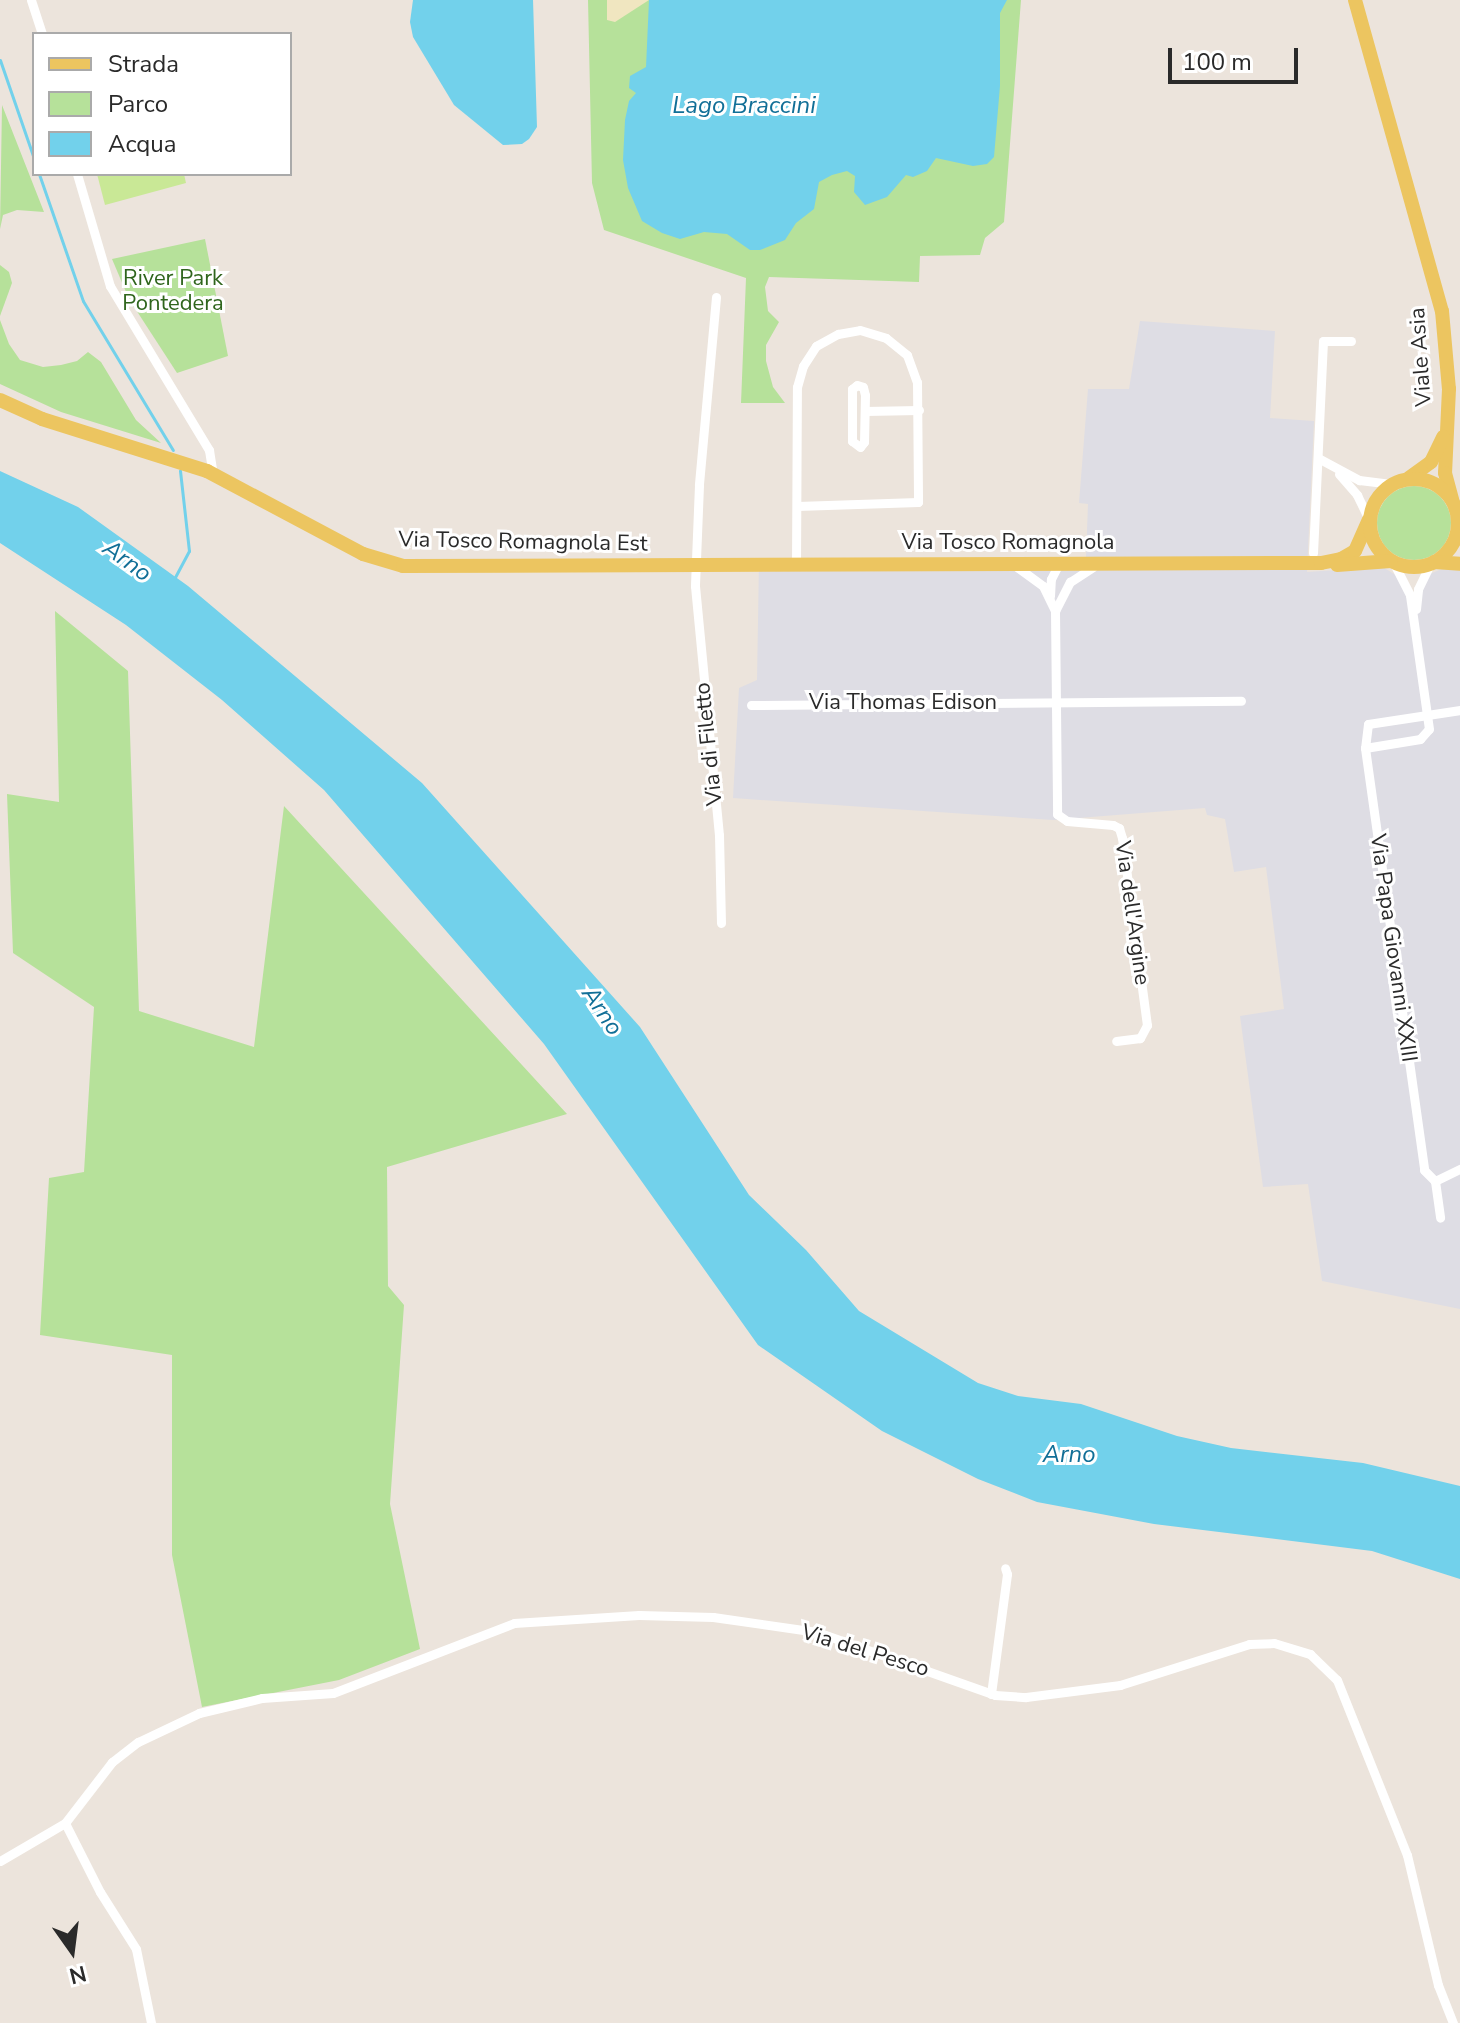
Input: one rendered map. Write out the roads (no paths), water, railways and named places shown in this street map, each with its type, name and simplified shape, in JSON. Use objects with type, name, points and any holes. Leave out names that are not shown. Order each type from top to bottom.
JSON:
[{"type":"main road","name":"Viale Asia","points":[[1355,0],[1437,288],[1447,359],[1445,473],[1452,500]]},
{"type":"main road","name":"Via Tosco Romagnola Est","points":[[0,400],[42,419],[213,474],[363,554],[395,565],[696,565]]},
{"type":"main road","points":[[1445,433],[1426,467],[1376,499],[1369,520],[1373,541],[1392,562],[1408,567],[1432,563],[1460,564]]},
{"type":"main road","points":[[1400,481],[1436,484],[1452,500],[1458,520],[1458,536],[1448,551],[1432,563]]},
{"type":"main road","name":"Via Tosco Romagnola","points":[[696,565],[1103,565],[1317,558],[1351,554],[1369,520]]},
{"type":"main road","name":"Via Tosco Romagnola","points":[[1317,558],[1338,566],[1392,562]]},
{"type":"street","points":[[31,0],[41,32]]},
{"type":"street","points":[[78,176],[110,286],[209,450],[213,474]]},
{"type":"street","name":"Via di Filetto","points":[[716,297],[695,601],[719,835],[721,923]]},
{"type":"street","points":[[796,566],[798,382],[804,362],[821,342],[833,335],[855,330],[871,332],[893,342],[912,364],[919,410],[917,503],[797,506]]},
{"type":"street","points":[[1317,558],[1323,341],[1351,341]]},
{"type":"street","points":[[855,386],[864,390],[865,411],[864,444],[857,447],[852,442],[852,389],[855,386]]},
{"type":"street","points":[[865,411],[919,410]]},
{"type":"street","points":[[1318,458],[1357,495],[1369,520]]},
{"type":"street","points":[[1333,469],[1369,482],[1400,481]]},
{"type":"street","points":[[1392,562],[1407,584],[1415,621],[1428,715],[1429,729],[1420,739],[1365,748],[1368,724],[1428,715],[1460,710]]},
{"type":"street","points":[[1415,621],[1418,589],[1432,563]]},
{"type":"street","points":[[1013,565],[1039,582],[1051,598]]},
{"type":"street","points":[[1058,565],[1065,589]]},
{"type":"street","points":[[1056,702],[1055,611],[1051,579],[1058,565]]},
{"type":"street","points":[[1055,611],[1065,589],[1081,573],[1103,565]]},
{"type":"street","name":"Via Thomas Edison","points":[[751,705],[1241,701]]},
{"type":"street","name":"Via dell'Argine","points":[[1056,702],[1057,812],[1064,821],[1110,824],[1121,832],[1147,1022],[1145,1031],[1138,1039],[1116,1041]]},
{"type":"street","name":"Via Papa Giovanni XXIII","points":[[1365,748],[1420,1147],[1424,1170],[1435,1181],[1440,1218]]},
{"type":"street","points":[[1435,1181],[1460,1169]]},
{"type":"street","points":[[991,1694],[1007,1574],[1005,1568]]},
{"type":"street","name":"Via del Pesco","points":[[65,1823],[112,1762],[138,1742],[199,1713],[262,1698],[333,1693],[514,1623],[639,1615],[713,1617],[817,1632],[991,1694],[1026,1697],[1120,1685],[1262,1642],[1310,1654],[1337,1680],[1407,1855],[1438,1985],[1453,2023]]},
{"type":"street","points":[[0,1861],[65,1823],[100,1892],[136,1949],[151,2023]]},
{"type":"water","points":[[413,0],[533,0],[537,127],[529,139],[522,144],[503,145],[454,105],[413,37],[410,22]]},
{"type":"water","name":"Lago Braccini","points":[[649,0],[1007,0],[1000,13],[1000,86],[994,157],[987,164],[973,166],[936,158],[927,171],[913,177],[906,175],[887,197],[865,205],[854,192],[855,176],[847,171],[832,175],[819,182],[814,209],[796,223],[785,240],[760,250],[750,250],[727,234],[704,232],[680,239],[662,233],[642,221],[628,188],[623,160],[625,120],[629,101],[636,93],[629,88],[630,76],[646,67]]},
{"type":"water","name":"Arno","points":[[0,471],[78,507],[188,586],[422,783],[640,1027],[749,1195],[806,1250],[859,1311],[978,1383],[1018,1396],[1081,1404],[1177,1436],[1231,1448],[1363,1463],[1460,1486],[1460,1579],[1372,1551],[1154,1524],[1037,1502],[978,1479],[882,1431],[758,1345],[544,1044],[324,790],[222,700],[126,625],[0,543]]},
{"type":"waterway","points":[[0,60],[32,153]]},
{"type":"waterway","points":[[40,176],[83,301],[173,450]]},
{"type":"waterway","points":[[174,579],[189,551],[180,471]]},
{"type":"park label","name":"River Park Pontedera","points":[[173,290]]}]
